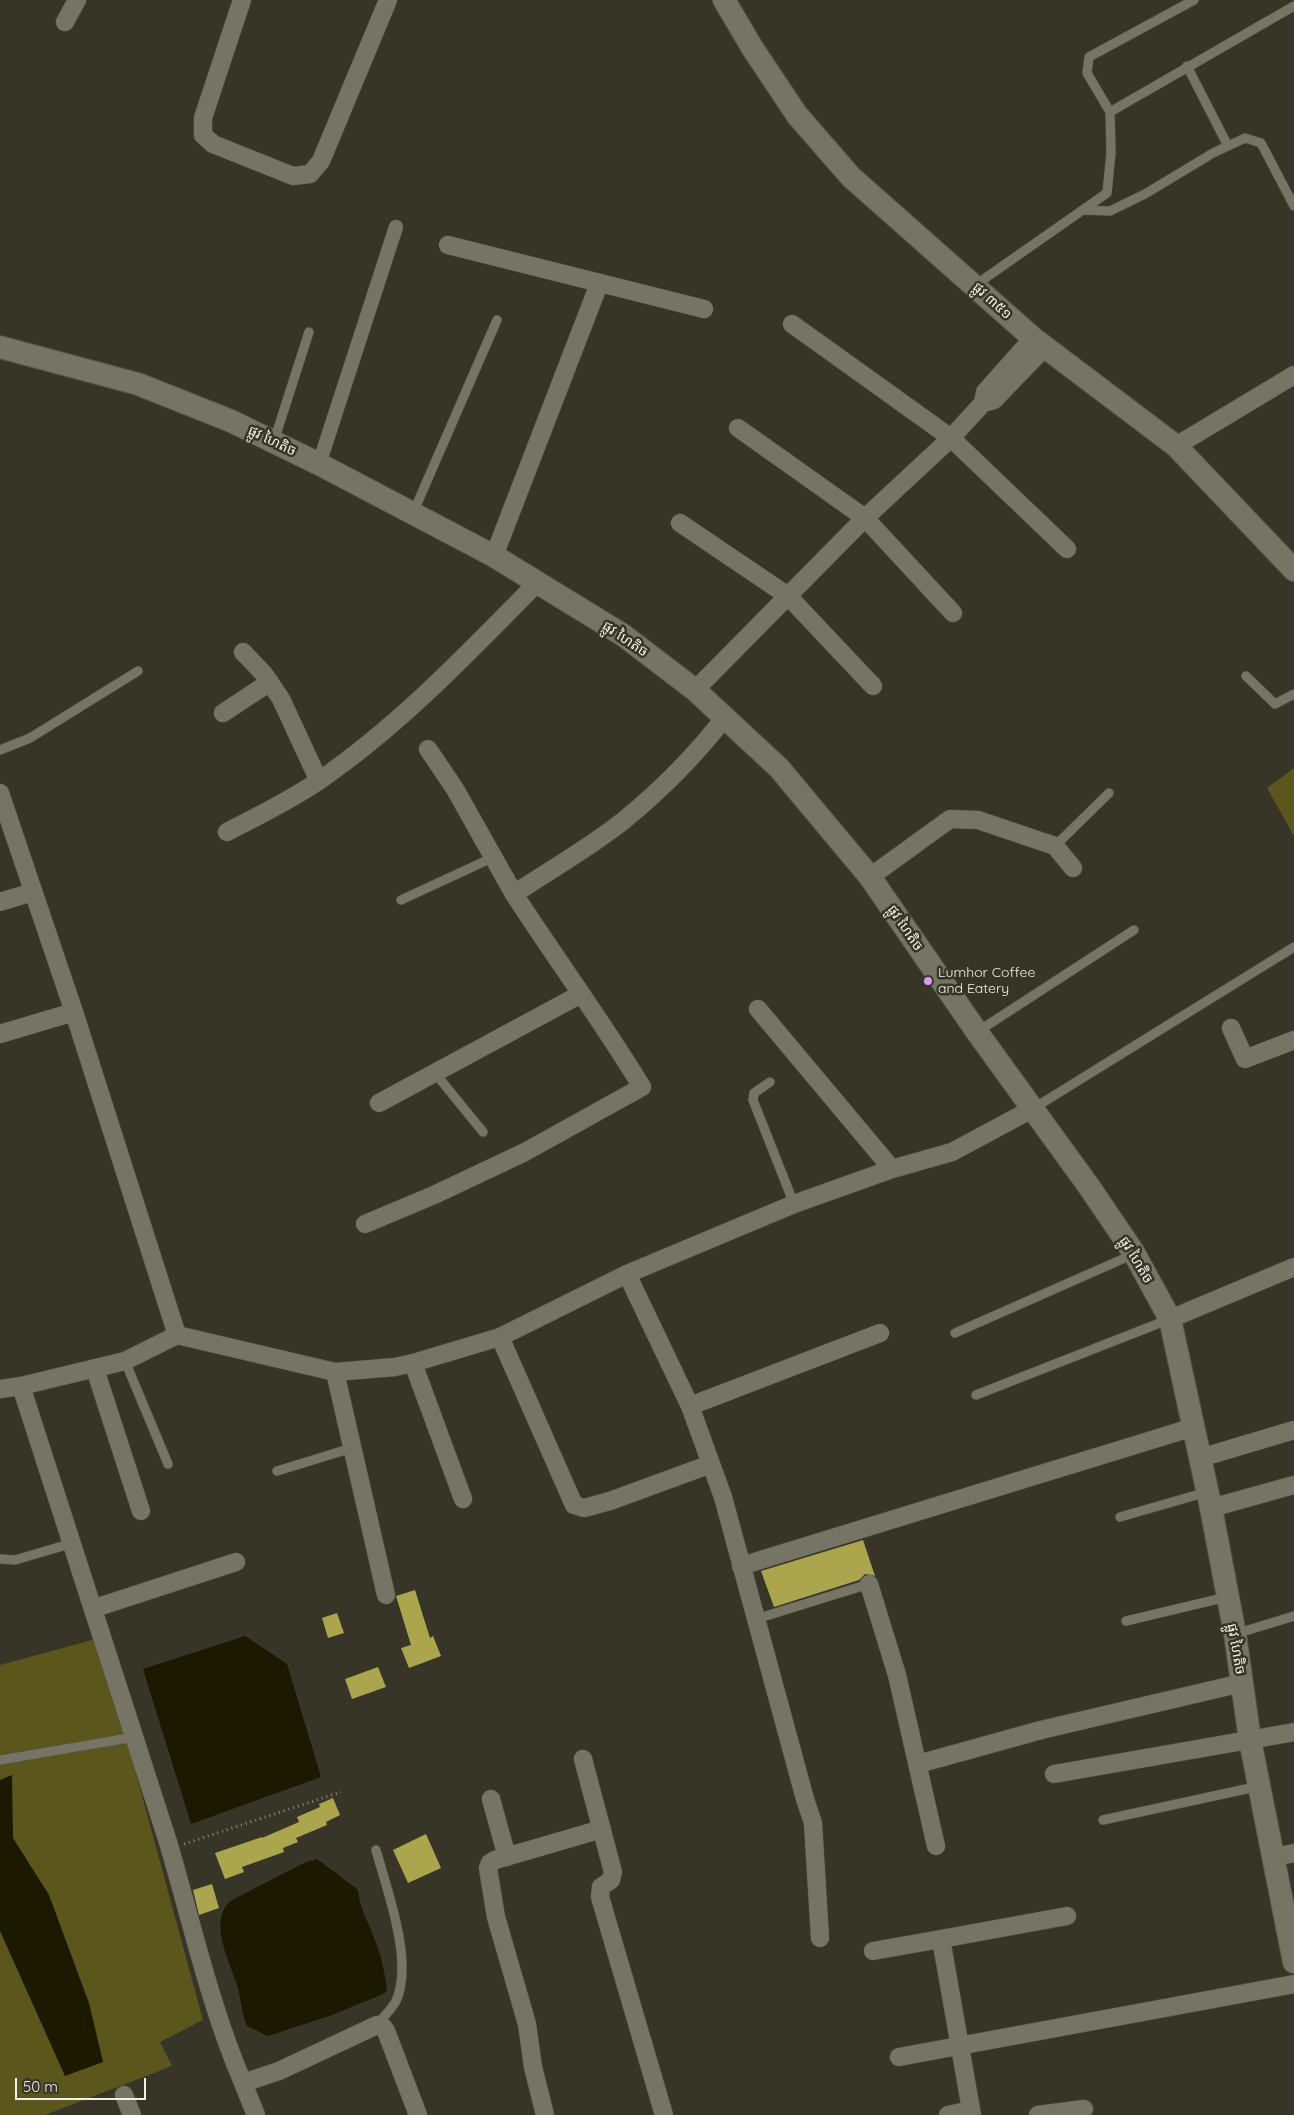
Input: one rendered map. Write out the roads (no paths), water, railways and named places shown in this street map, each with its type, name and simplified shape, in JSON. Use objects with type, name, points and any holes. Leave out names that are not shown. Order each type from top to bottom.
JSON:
[{"type":"street","points":[[66,22],[77,0]]},
{"type":"street","points":[[242,0],[203,118],[203,135],[213,144],[293,176],[310,174],[321,161],[388,0]]},
{"type":"street","name":"ផ្លូវ ៣៥១","points":[[724,0],[753,49],[797,115],[851,177],[1039,343],[1176,446],[1290,559]]},
{"type":"street","points":[[319,464],[396,227]]},
{"type":"street","points":[[448,245],[704,309]]},
{"type":"street","points":[[494,556],[599,284]]},
{"type":"street","points":[[792,324],[951,438],[1067,549]]},
{"type":"street","points":[[695,690],[865,518],[951,438],[983,404],[985,392],[1039,343]]},
{"type":"street","name":"ផ្លូវ ហៃតិច","points":[[0,347],[138,384],[231,421],[319,464],[494,556],[622,635],[695,690],[779,768],[870,877],[977,1032],[1034,1108],[1134,1254],[1170,1318],[1194,1427],[1235,1634],[1250,1740],[1260,1786],[1284,1855],[1294,1962]]},
{"type":"street","points":[[1176,446],[1294,375]]},
{"type":"street","points":[[738,428],[865,518],[953,613]]},
{"type":"street","points":[[680,523],[788,596],[873,686]]},
{"type":"street","points":[[227,832],[319,781],[411,708],[537,583]]},
{"type":"street","points":[[243,652],[270,682],[319,781]]},
{"type":"street","points":[[224,713],[270,682]]},
{"type":"street","points":[[514,894],[621,822],[665,784],[706,741],[725,717]]},
{"type":"street","points":[[366,1224],[434,1195],[525,1152],[642,1087],[608,1032],[580,994],[514,894],[495,857],[455,789],[428,749]]},
{"type":"street","points":[[0,793],[74,1012],[177,1335]]},
{"type":"street","points":[[870,877],[950,819],[978,820],[1055,846],[1073,868]]},
{"type":"street","points":[[0,902],[33,892]]},
{"type":"street","points":[[379,1103],[580,994]]},
{"type":"street","points":[[758,1009],[892,1169]]},
{"type":"street","points":[[0,1034],[74,1012]]},
{"type":"street","points":[[1231,1028],[1246,1060],[1294,1040]]},
{"type":"street","points":[[0,1389],[21,1386],[125,1361],[177,1335],[335,1372],[413,1364],[500,1337],[628,1274],[794,1204],[892,1169],[952,1152],[1034,1108]]},
{"type":"street","points":[[1170,1318],[1294,1267]]},
{"type":"street","points":[[628,1274],[690,1406],[723,1497],[813,1823],[820,1938]]},
{"type":"street","points":[[690,1406],[880,1332]]},
{"type":"street","points":[[500,1337],[574,1505],[584,1508],[610,1501],[711,1464]]},
{"type":"street","points":[[413,1364],[463,1500]]},
{"type":"street","points":[[95,1369],[141,1510]]},
{"type":"street","points":[[335,1372],[386,1595]]},
{"type":"street","points":[[21,1386],[95,1608],[228,2048],[256,2115]]},
{"type":"street","points":[[741,1566],[1194,1427]]},
{"type":"street","points":[[1200,1458],[1294,1430]]},
{"type":"street","points":[[1209,1500],[1294,1485]]},
{"type":"street","points":[[95,1608],[236,1562]]},
{"type":"street","points":[[869,1584],[897,1675],[936,1846]]},
{"type":"street","points":[[918,1764],[1041,1730],[1242,1683]]},
{"type":"street","points":[[1054,1774],[1294,1732]]},
{"type":"street","points":[[583,1759],[612,1872],[611,1880],[600,1887],[600,1897],[664,2115]]},
{"type":"street","points":[[491,1799],[507,1857]]},
{"type":"street","points":[[546,2115],[533,2067],[527,2024],[496,1917],[488,1868],[490,1863],[507,1857],[602,1829]]},
{"type":"street","points":[[873,1951],[1067,1916]]},
{"type":"street","points":[[941,1939],[971,2112],[948,2115]]},
{"type":"street","points":[[899,2057],[1294,1984]]},
{"type":"street","points":[[243,2083],[279,2071],[377,2025],[383,2027],[386,2031],[418,2115]]},
{"type":"street","points":[[124,2094],[132,2115]]},
{"type":"street","points":[[1038,2115],[1084,2109]]},
{"type":"lane","points":[[974,286],[1107,193],[1112,153],[1110,112],[1087,73],[1090,57],[1194,0]]},
{"type":"lane","points":[[1110,112],[1294,6]]},
{"type":"lane","points":[[1187,66],[1228,146]]},
{"type":"lane","points":[[1083,210],[1110,211],[1145,194],[1213,152],[1245,138],[1261,143],[1294,206]]},
{"type":"lane","points":[[413,513],[498,320]]},
{"type":"lane","points":[[273,443],[309,332]]},
{"type":"lane","points":[[0,750],[30,738],[138,671]]},
{"type":"lane","points":[[1246,676],[1275,704],[1294,694]]},
{"type":"lane","points":[[1055,846],[1109,793]]},
{"type":"lane","points":[[401,900],[495,857]]},
{"type":"lane","points":[[977,1032],[1134,930]]},
{"type":"lane","points":[[1034,1108],[1294,948]]},
{"type":"lane","points":[[435,1073],[483,1132]]},
{"type":"lane","points":[[770,1082],[754,1093],[753,1100],[794,1204]]},
{"type":"lane","points":[[955,1332],[1134,1254]]},
{"type":"lane","points":[[976,1395],[1170,1318]]},
{"type":"lane","points":[[125,1361],[168,1464]]},
{"type":"lane","points":[[277,1471],[352,1448]]},
{"type":"lane","points":[[1120,1517],[1209,1500]]},
{"type":"lane","points":[[0,1559],[15,1560],[73,1543]]},
{"type":"lane","points":[[756,1619],[869,1584]]},
{"type":"lane","points":[[1126,1621],[1227,1597]]},
{"type":"lane","points":[[1235,1634],[1294,1616]]},
{"type":"lane","points":[[0,1760],[135,1738]]},
{"type":"lane","points":[[1103,1820],[1260,1786]]},
{"type":"lane","points":[[376,1850],[402,1946],[402,1977],[396,2001],[377,2025]]},
{"type":"place","name":"Lumhor Coffee and Eatery","points":[[928,981]]}]
